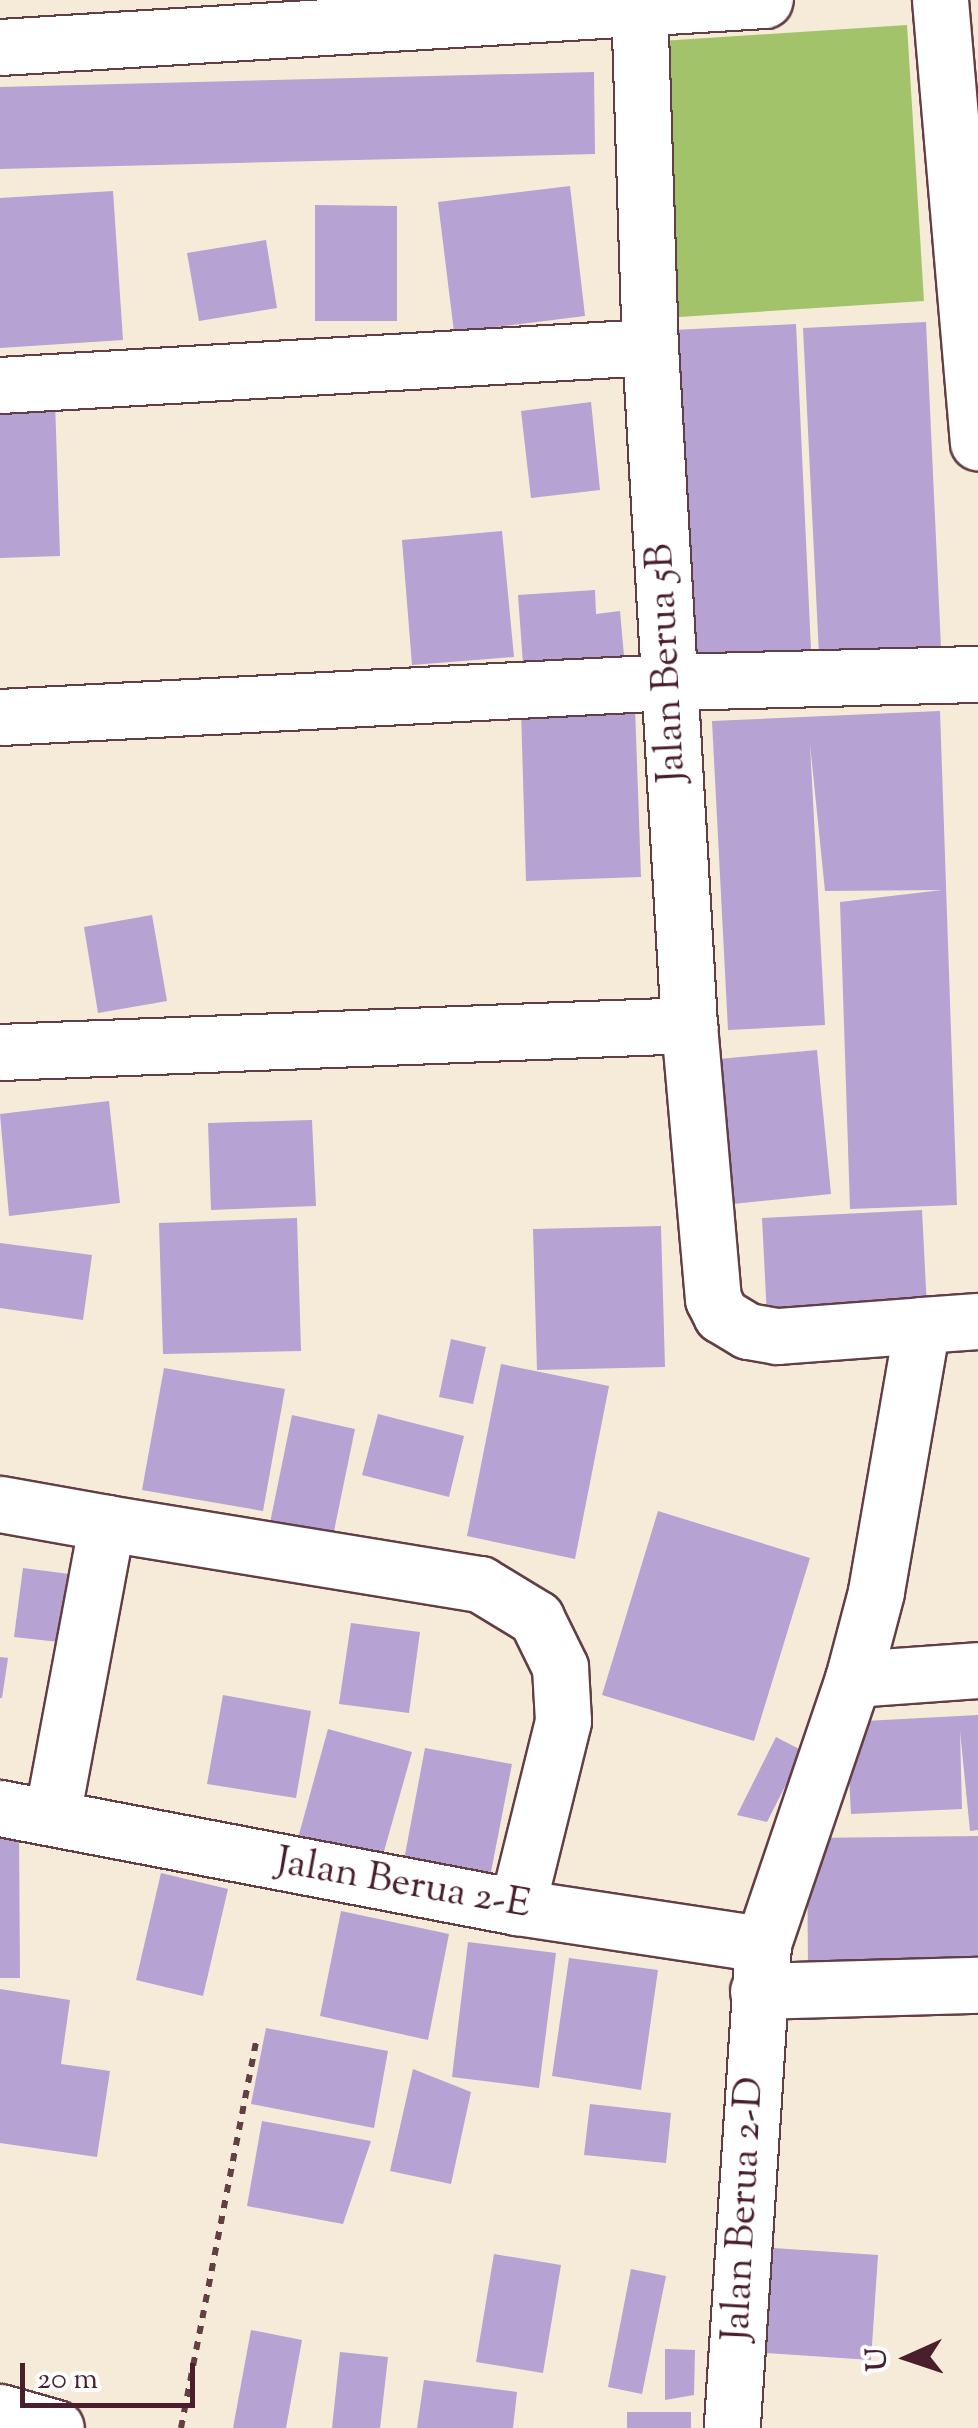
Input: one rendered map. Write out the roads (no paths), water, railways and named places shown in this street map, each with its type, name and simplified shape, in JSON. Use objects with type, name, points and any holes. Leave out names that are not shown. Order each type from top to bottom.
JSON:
[{"type":"street","points":[[0,48],[639,4],[765,0]]},
{"type":"street","points":[[940,0],[974,322],[978,442]]},
{"type":"street","name":"Jalan Berua 5B","points":[[639,4],[650,347],[689,1025],[713,1299],[721,1315],[748,1331],[777,1336],[922,1325]]},
{"type":"street","points":[[0,385],[650,347]]},
{"type":"street","points":[[0,717],[670,682],[978,674]]},
{"type":"street","points":[[0,1052],[689,1025]]},
{"type":"street","points":[[922,1325],[978,1321]]},
{"type":"street","name":"Jalan Berua 2-D","points":[[732,2428],[760,1968],[853,1680],[876,1592],[922,1325]]},
{"type":"street","points":[[0,1504],[480,1584],[536,1618],[560,1666],[563,1721],[517,1907]]},
{"type":"street","points":[[26,1812],[107,1522]]},
{"type":"street","points":[[853,1680],[978,1670]]},
{"type":"street","name":"Jalan Berua 2-E","points":[[26,1812],[517,1907],[760,1968],[978,1985]]},
{"type":"street","points":[[0,2412],[56,2428]]}]
